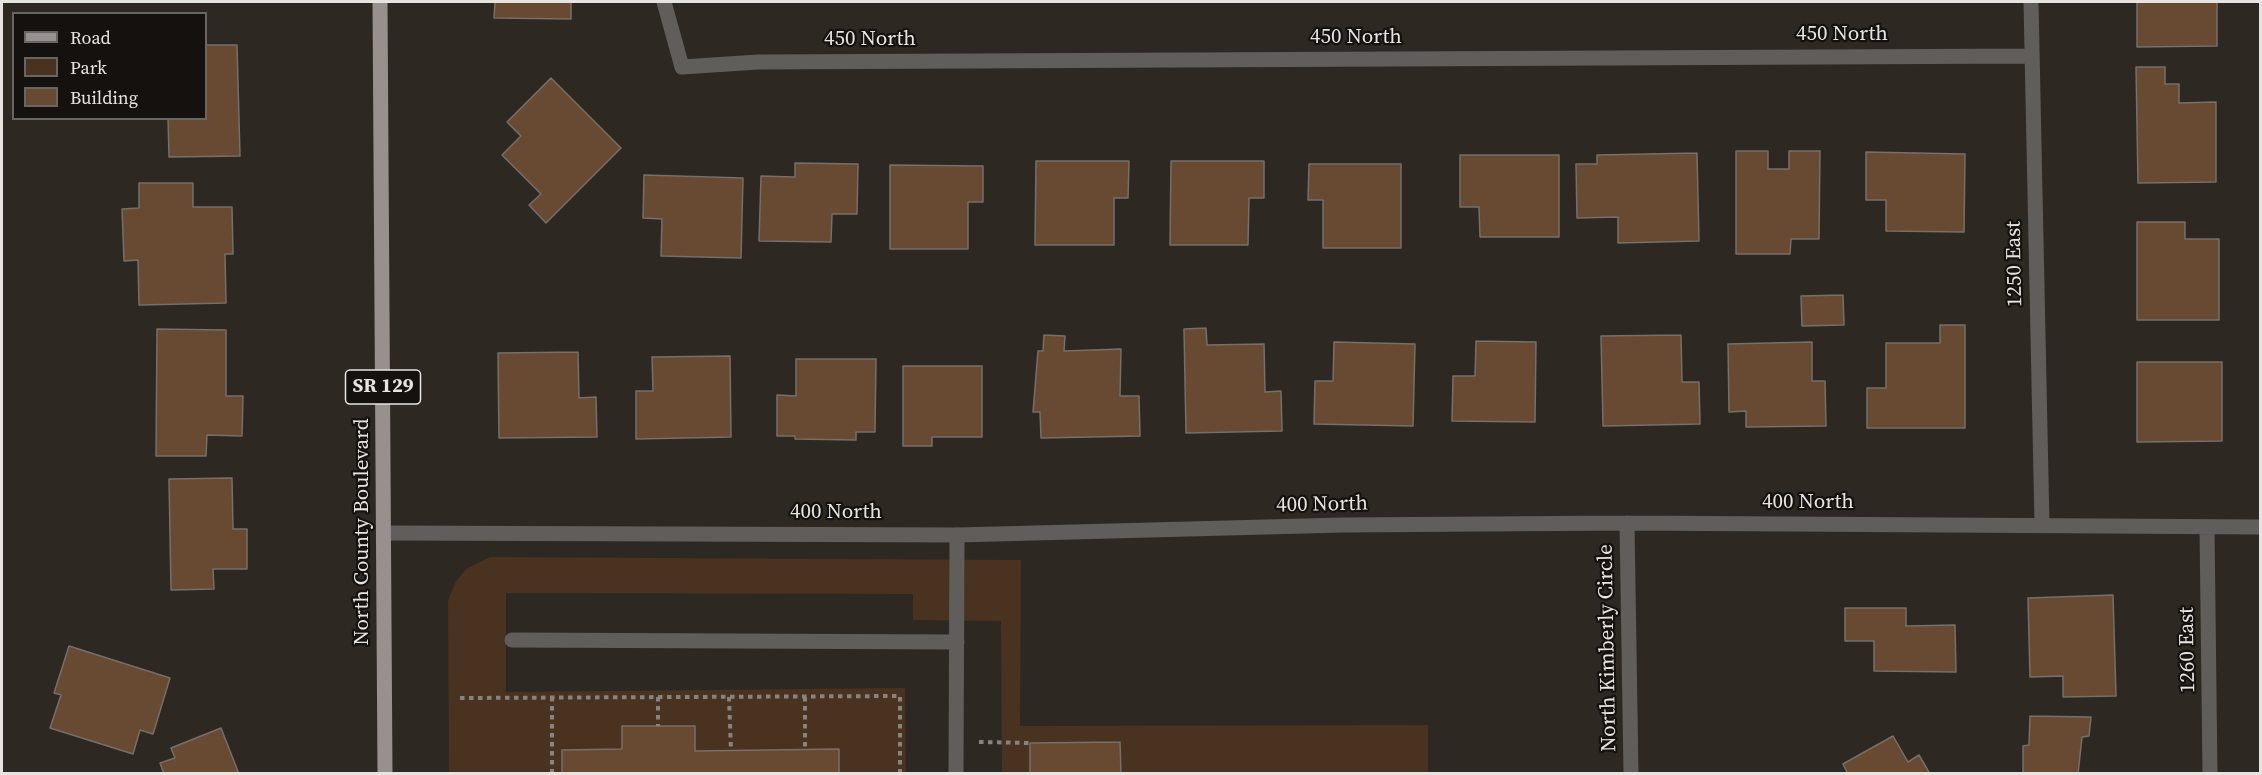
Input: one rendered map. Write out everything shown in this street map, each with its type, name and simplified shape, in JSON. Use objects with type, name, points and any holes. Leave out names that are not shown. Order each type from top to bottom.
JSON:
[{"type":"main road","name":"North County Boulevard","points":[[380,2],[385,774]]},
{"type":"street","name":"450 North","points":[[664,2],[682,67],[758,62],[2031,56]]},
{"type":"street","name":"1250 East","points":[[2031,2],[2042,525]]},
{"type":"street","name":"400 North","points":[[384,533],[957,535],[1343,525],[1627,523],[2260,527]]},
{"type":"street","name":"North Kimberly Circle","points":[[1627,523],[1631,774]]},
{"type":"street","name":"1260 East","points":[[2207,526],[2210,774]]},
{"type":"street","points":[[956,774],[957,535]]},
{"type":"street","points":[[512,640],[957,642]]},
{"type":"path","points":[[460,698],[900,696],[900,774]]},
{"type":"path","points":[[552,697],[552,774]]},
{"type":"path","points":[[658,697],[658,726]]},
{"type":"path","points":[[729,697],[731,751]]},
{"type":"path","points":[[805,697],[805,749]]},
{"type":"path","points":[[957,742],[1030,743]]},
{"type":"green space","points":[[490,557],[1021,560],[1020,726],[1428,725],[1428,773],[1002,773],[1001,621],[913,620],[913,594],[506,593],[506,692],[905,688],[906,773],[839,773],[839,749],[695,751],[695,726],[622,726],[622,749],[562,773],[449,773],[448,601],[455,583],[466,569]]},
{"type":"building","points":[[495,2],[571,2],[571,19],[494,18]]},
{"type":"building","points":[[2137,2],[2217,2],[2217,46],[2137,47]]},
{"type":"building","points":[[207,45],[237,45],[240,156],[169,157],[168,120],[207,120]]},
{"type":"building","points":[[2136,67],[2165,67],[2165,84],[2179,84],[2179,103],[2216,102],[2216,182],[2138,183]]},
{"type":"building","points":[[551,78],[621,148],[546,223],[529,205],[541,194],[502,155],[521,136],[507,122]]},
{"type":"building","points":[[1736,151],[1768,151],[1768,169],[1789,169],[1789,151],[1820,151],[1819,239],[1791,239],[1790,254],[1736,254]]},
{"type":"building","points":[[1866,152],[1965,154],[1964,232],[1886,231],[1886,200],[1866,200]]},
{"type":"building","points":[[1697,153],[1699,241],[1618,243],[1618,217],[1577,218],[1576,164],[1597,164],[1597,155]]},
{"type":"building","points":[[1460,155],[1559,155],[1559,237],[1480,237],[1479,207],[1460,207]]},
{"type":"building","points":[[1036,161],[1129,161],[1128,198],[1114,198],[1114,245],[1035,245]]},
{"type":"building","points":[[1171,161],[1264,161],[1264,198],[1249,198],[1248,245],[1170,245]]},
{"type":"building","points":[[795,163],[858,164],[857,214],[832,214],[831,242],[759,241],[761,176],[795,177]]},
{"type":"building","points":[[1309,164],[1401,164],[1401,248],[1323,248],[1323,200],[1308,200]]},
{"type":"building","points":[[890,165],[983,166],[983,202],[968,202],[968,249],[890,249]]},
{"type":"building","points":[[644,175],[743,178],[741,258],[661,256],[662,219],[643,218]]},
{"type":"building","points":[[139,183],[193,183],[193,207],[232,207],[233,254],[225,254],[226,303],[139,305],[138,260],[124,261],[122,209],[139,208]]},
{"type":"building","points":[[2137,222],[2185,222],[2185,239],[2219,239],[2219,320],[2137,320]]},
{"type":"building","points":[[1843,295],[1844,325],[1802,326],[1801,296]]},
{"type":"building","points":[[1940,325],[1965,325],[1965,428],[1867,428],[1867,388],[1886,388],[1886,343],[1940,343]]},
{"type":"building","points":[[1206,328],[1207,345],[1264,344],[1265,392],[1281,391],[1282,431],[1186,433],[1184,329]]},
{"type":"building","points":[[157,329],[226,330],[226,396],[243,396],[242,436],[207,435],[206,456],[156,456]]},
{"type":"building","points":[[1044,335],[1065,336],[1064,351],[1121,349],[1120,396],[1139,396],[1140,436],[1041,438],[1040,412],[1033,412],[1038,351],[1043,351]]},
{"type":"building","points":[[1681,335],[1682,382],[1699,382],[1700,424],[1603,426],[1601,336]]},
{"type":"building","points":[[1476,341],[1536,342],[1535,422],[1452,421],[1453,376],[1475,376]]},
{"type":"building","points":[[1334,342],[1415,344],[1413,426],[1314,424],[1315,381],[1333,381]]},
{"type":"building","points":[[1812,342],[1812,381],[1825,381],[1826,426],[1746,427],[1746,411],[1729,412],[1728,344]]},
{"type":"building","points":[[578,352],[579,398],[596,397],[597,437],[499,438],[498,353]]},
{"type":"building","points":[[730,356],[731,437],[636,439],[636,391],[653,391],[652,357]]},
{"type":"building","points":[[796,359],[876,359],[875,432],[856,432],[856,440],[795,439],[795,436],[777,436],[777,395],[796,396]]},
{"type":"building","points":[[2137,362],[2222,362],[2222,441],[2137,442]]},
{"type":"building","points":[[903,366],[982,366],[982,437],[932,437],[932,446],[903,446]]},
{"type":"building","points":[[232,478],[233,529],[247,529],[247,569],[213,569],[214,589],[171,590],[169,479]]},
{"type":"building","points":[[2113,595],[2116,696],[2063,697],[2063,676],[2030,677],[2028,598]]},
{"type":"building","points":[[1845,608],[1906,608],[1906,626],[1955,625],[1956,672],[1874,671],[1874,641],[1845,641]]},
{"type":"building","points":[[69,646],[170,678],[153,734],[140,730],[133,754],[50,728],[61,695],[54,693]]},
{"type":"building","points":[[2030,716],[2091,717],[2089,736],[2082,737],[2078,774],[2023,774],[2023,746],[2029,745]]},
{"type":"building","points":[[622,726],[695,726],[695,751],[839,749],[839,774],[562,774],[562,750],[622,749]]},
{"type":"building","points":[[221,728],[239,774],[164,774],[160,763],[175,758],[171,748]]},
{"type":"building","points":[[1893,736],[1908,762],[1919,755],[1930,774],[1848,774],[1843,764]]},
{"type":"building","points":[[1120,742],[1121,774],[1030,774],[1030,743]]}]
